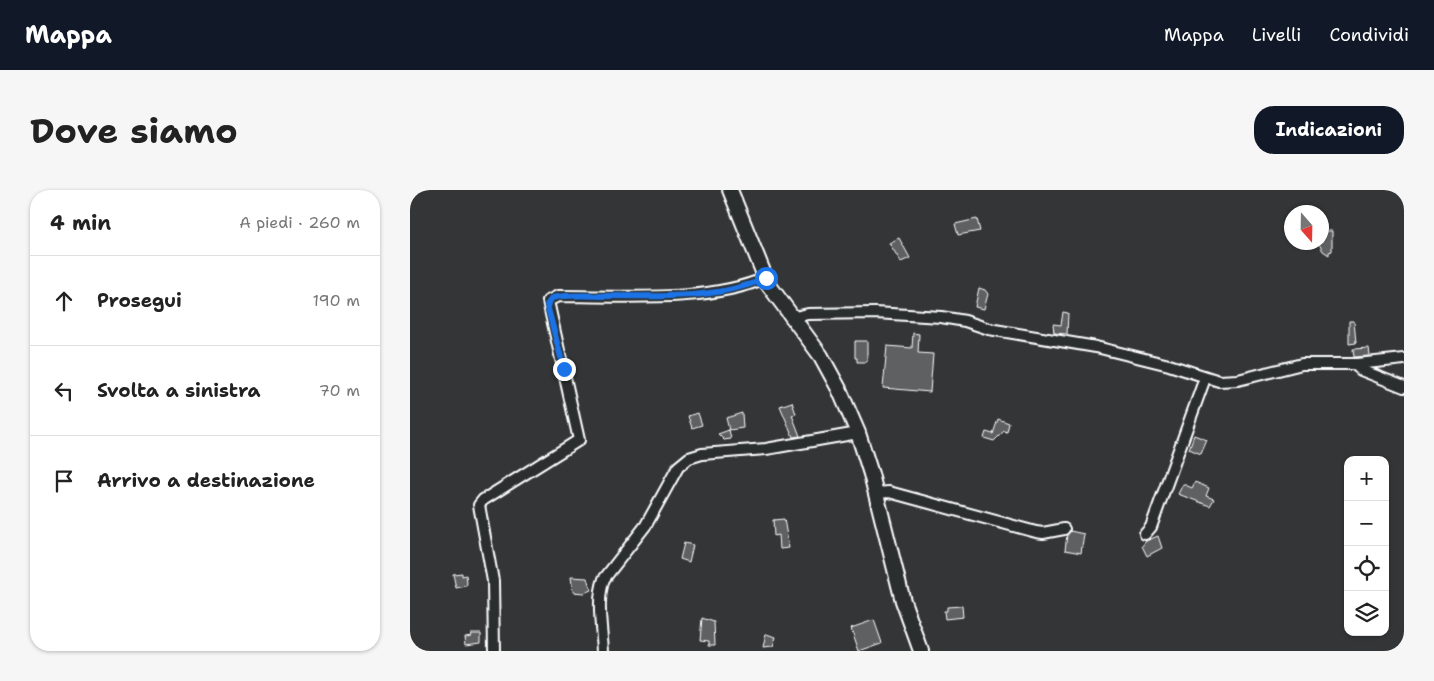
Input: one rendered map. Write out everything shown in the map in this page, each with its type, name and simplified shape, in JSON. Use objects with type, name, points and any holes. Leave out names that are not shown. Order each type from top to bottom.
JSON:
[{"type":"main road","points":[[730,190],[766,278],[795,317],[835,380],[858,433],[876,493],[903,601],[921,651]]},
{"type":"street","points":[[494,651],[493,580],[479,505],[483,500],[579,440],[548,302],[558,296],[657,296],[727,290],[751,285],[766,278]]},
{"type":"street","points":[[795,317],[808,314],[875,313],[941,317],[965,321],[989,329],[1096,347],[1169,365],[1205,378],[1220,381],[1238,380],[1302,364],[1354,364],[1404,359]]},
{"type":"street","points":[[1354,364],[1362,370],[1404,387]]},
{"type":"street","points":[[1144,534],[1151,527],[1205,378]]},
{"type":"street","points":[[603,651],[601,600],[604,579],[646,526],[678,467],[684,461],[714,452],[766,449],[858,433]]},
{"type":"street","points":[[876,493],[889,492],[1036,532],[1043,533],[1064,529]]},
{"type":"building","points":[[977,219],[980,231],[958,235],[955,224]]},
{"type":"building","points":[[1329,231],[1332,231],[1332,251],[1329,252],[1329,255],[1323,251],[1329,250]]},
{"type":"building","points":[[899,238],[910,258],[901,262],[889,243]]},
{"type":"building","points":[[979,288],[985,290],[988,294],[984,309],[975,307]]},
{"type":"building","points":[[1063,312],[1068,313],[1067,334],[1054,333],[1053,324],[1061,325]]},
{"type":"building","points":[[1349,321],[1354,321],[1356,343],[1349,344]]},
{"type":"building","points":[[913,333],[919,334],[918,353],[933,354],[930,392],[883,388],[887,346],[912,348]]},
{"type":"building","points":[[855,341],[867,341],[867,362],[857,362],[857,358],[855,358]]},
{"type":"building","points":[[1369,348],[1370,356],[1354,357],[1353,349]]},
{"type":"building","points":[[792,402],[796,414],[792,415],[800,436],[793,437],[780,406]]},
{"type":"building","points":[[698,413],[702,425],[692,428],[688,416]]},
{"type":"building","points":[[742,413],[743,428],[729,430],[726,418]]},
{"type":"building","points":[[998,419],[1009,423],[1007,432],[1004,431],[994,441],[984,438],[986,432],[993,434]]},
{"type":"building","points":[[729,430],[731,439],[724,440],[718,434]]},
{"type":"building","points":[[1194,435],[1207,440],[1201,454],[1189,449]]},
{"type":"building","points":[[1195,482],[1209,488],[1206,496],[1214,499],[1210,506],[1178,494],[1183,484],[1192,488]]},
{"type":"building","points":[[784,519],[789,548],[780,549],[779,535],[774,536],[773,520]]},
{"type":"building","points":[[1070,531],[1084,534],[1081,553],[1065,550],[1067,535]]},
{"type":"building","points":[[1158,536],[1162,548],[1147,556],[1142,546],[1146,541]]},
{"type":"building","points":[[684,543],[693,545],[689,562],[680,559]]},
{"type":"building","points":[[462,573],[462,576],[466,575],[466,586],[456,588],[453,574]]},
{"type":"building","points":[[571,577],[587,578],[591,590],[584,593],[573,592]]},
{"type":"building","points":[[962,606],[963,617],[945,619],[944,611],[947,611],[947,607]]},
{"type":"building","points":[[702,618],[714,622],[715,645],[709,645],[709,641],[700,640]]},
{"type":"building","points":[[874,620],[882,643],[859,651],[851,628]]},
{"type":"building","points":[[471,633],[481,633],[481,642],[466,644],[465,636],[472,635]]},
{"type":"building","points":[[766,634],[776,637],[773,647],[763,648]]},
{"type":"route","points":[[564,369],[547,305],[552,298],[558,296],[657,296],[685,294],[736,289],[766,278]]}]
